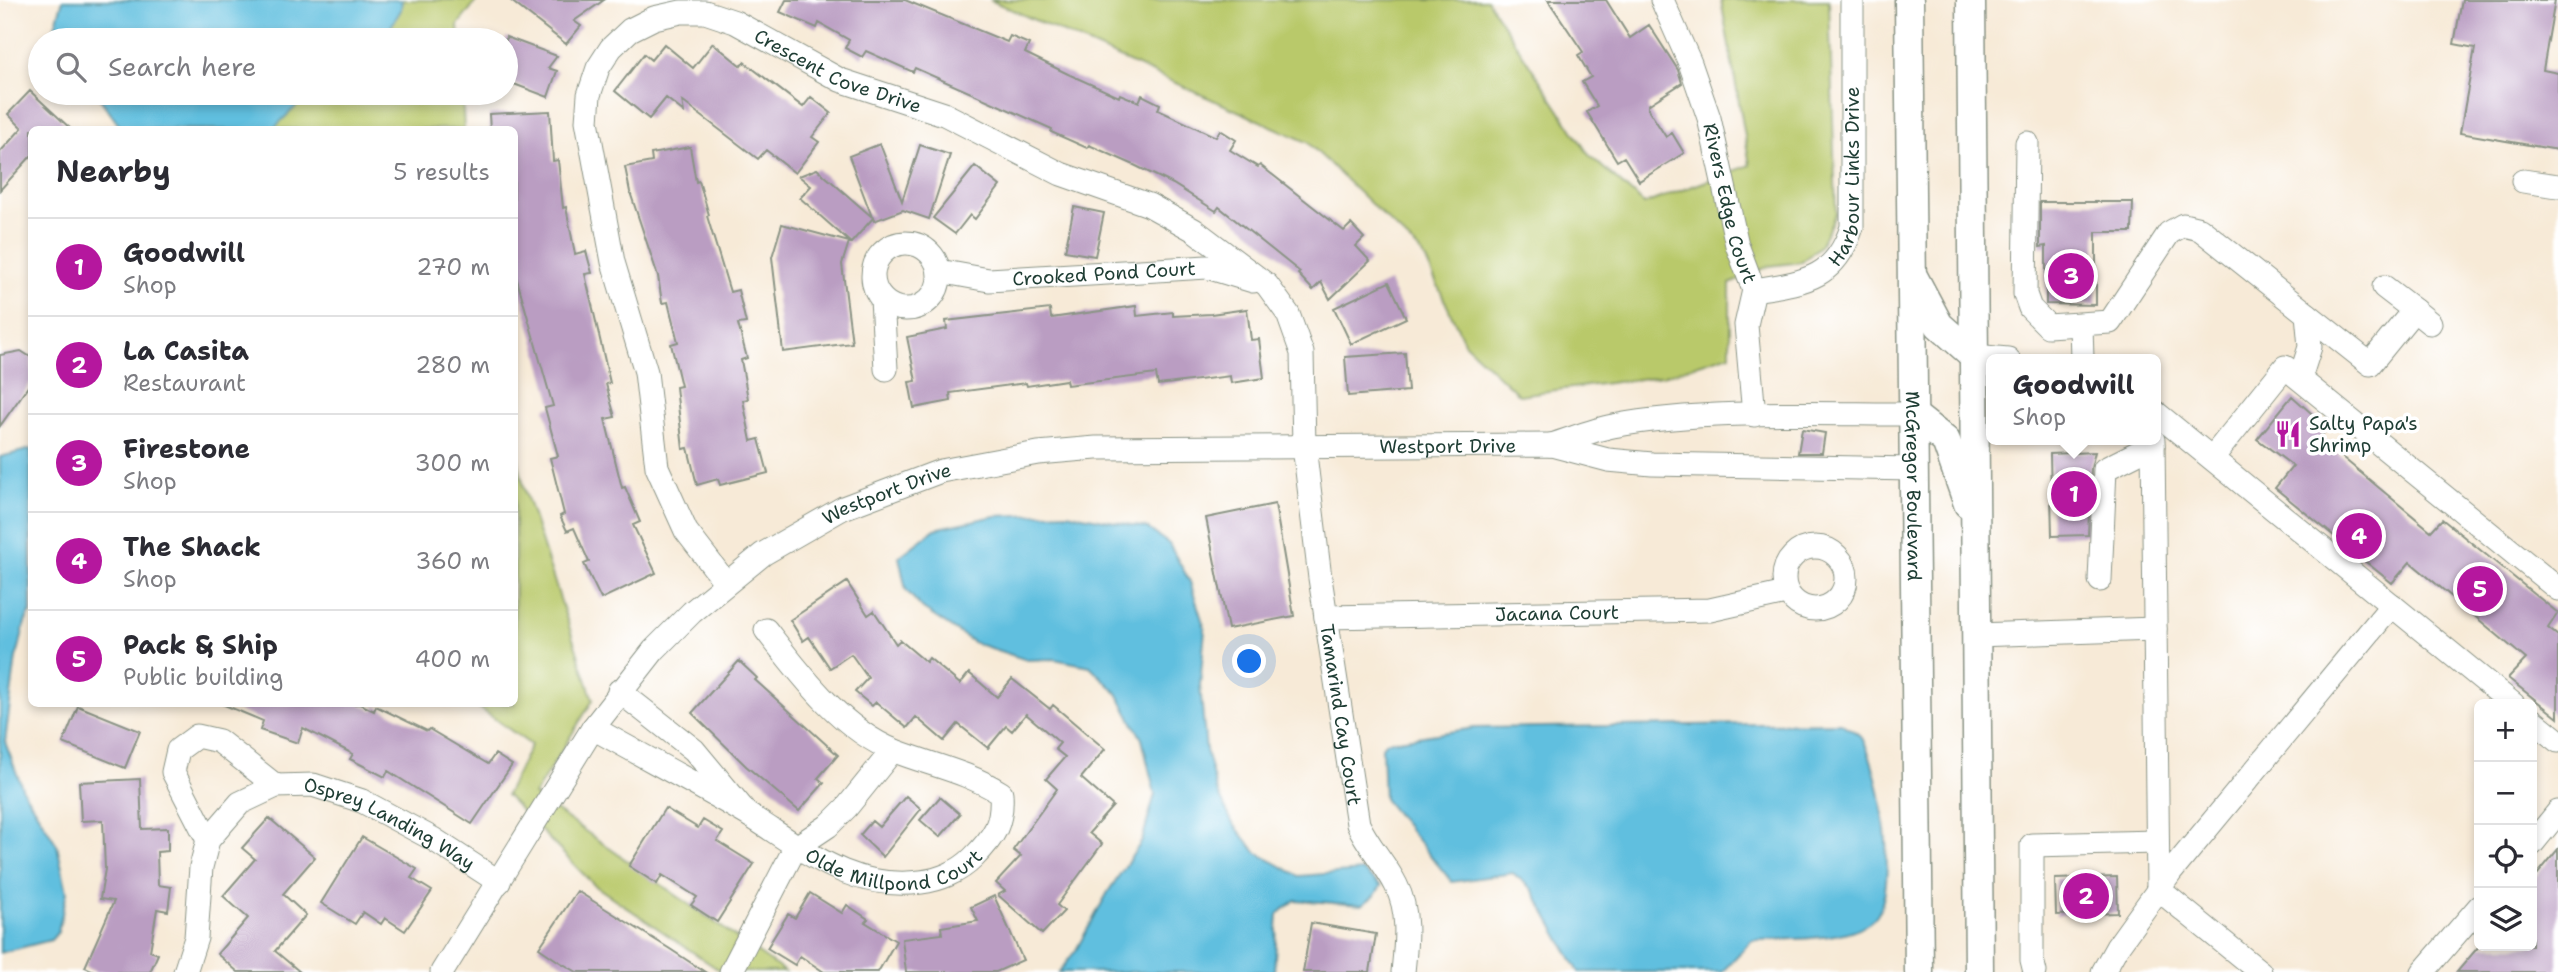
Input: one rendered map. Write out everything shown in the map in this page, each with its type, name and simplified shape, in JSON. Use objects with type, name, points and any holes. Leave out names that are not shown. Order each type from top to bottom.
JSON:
[{"type":"main road","name":"McGregor Boulevard","points":[[1909,0],[1919,972]]},
{"type":"main road","points":[[1971,0],[1979,972]]},
{"type":"main road","points":[[1911,273],[1939,325],[1974,356]]},
{"type":"main road","points":[[1912,414],[1946,441],[1975,523]]},
{"type":"street","name":"Rivers Edge Court","points":[[1662,0],[1690,63],[1709,118],[1737,245],[1754,290],[1746,325],[1754,415]]},
{"type":"street","name":"Harbour Links Drive","points":[[1754,290],[1804,282],[1831,267],[1845,248],[1852,227],[1852,0]]},
{"type":"street","name":"Crescent Cove Drive","points":[[726,583],[686,531],[657,467],[649,423],[646,372],[613,262],[587,121],[589,95],[605,58],[630,30],[654,18],[681,12],[705,12],[735,22],[840,80],[944,114],[1061,174],[1149,205],[1195,230],[1266,285],[1288,314],[1302,353],[1304,446]]},
{"type":"street","points":[[2026,143],[2025,294],[2030,308],[2048,326],[2110,322],[2169,233],[2183,225],[2200,229],[2370,364],[2422,316],[2384,287]]},
{"type":"street","points":[[2523,181],[2558,186]]},
{"type":"street","points":[[881,299],[900,309],[920,306],[936,292],[939,271],[929,251],[908,243],[887,249],[879,257],[873,278],[881,299],[886,369]]},
{"type":"street","name":"Crooked Pond Court","points":[[939,271],[989,280],[1207,267],[1266,285]]},
{"type":"street","points":[[2300,379],[2310,347],[2307,314]]},
{"type":"street","points":[[2081,325],[2082,354]]},
{"type":"street","points":[[1974,356],[1986,357]]},
{"type":"street","points":[[2212,458],[2285,367],[2558,589]]},
{"type":"street","name":"Westport Drive","points":[[1551,445],[1610,426],[1754,415],[1912,414]]},
{"type":"street","points":[[2161,417],[2507,699]]},
{"type":"street","name":"Westport Drive","points":[[442,972],[593,728],[619,691],[654,650],[726,583],[801,530],[888,489],[963,466],[1038,453],[1096,448],[1551,445],[1608,460],[1652,464],[1912,469]]},
{"type":"street","points":[[2100,580],[2105,469],[2147,445]]},
{"type":"street","points":[[2152,445],[2158,889],[2260,972]]},
{"type":"street","name":"Tamarind Cay Court","points":[[1304,446],[1326,617],[1358,824],[1368,844],[1396,884],[1404,905],[1407,932],[1403,972]]},
{"type":"street","name":"Jacana Court","points":[[1326,617],[1710,610],[1787,593]]},
{"type":"street","points":[[2103,972],[2117,947],[2158,889],[2392,606]]},
{"type":"street","points":[[1976,635],[2155,629]]},
{"type":"street","name":"Olde Millpond Court","points":[[593,728],[747,814],[796,848],[841,872],[883,883],[927,881],[948,875],[971,860],[1002,818],[1001,793],[981,780],[893,750],[852,723],[813,689],[766,630]]},
{"type":"street","name":"Olde Millpond Court","points":[[619,691],[710,765],[747,814]]},
{"type":"street","points":[[2537,724],[2558,741]]},
{"type":"street","name":"Osprey Landing Way","points":[[208,841],[173,772],[178,750],[197,736],[219,741],[276,786]]},
{"type":"street","name":"Olde Millpond Court","points":[[731,972],[796,848],[828,826],[847,807],[893,750]]},
{"type":"street","name":"Osprey Landing Way","points":[[185,972],[196,939],[201,867],[208,841],[223,819],[240,803],[276,786],[313,785],[362,801],[433,839],[499,882]]},
{"type":"street","points":[[2537,838],[2558,812]]},
{"type":"street","points":[[2035,972],[2032,960],[2032,845],[2157,842]]},
{"type":"street","points":[[2423,972],[2474,914]]},
{"type":"green space","points":[[63,0],[477,0],[458,28],[55,28]]},
{"type":"green space","points":[[990,0],[1487,0],[1589,155],[1644,204],[1750,165],[1721,0],[1829,0],[1836,213],[1820,246],[1802,262],[1769,266],[1730,284],[1730,354],[1662,376],[1519,395],[1465,344],[1423,254],[1307,142]]},
{"type":"green space","points":[[105,105],[463,105],[464,126],[120,126]]},
{"type":"green space","points":[[518,460],[524,488],[593,700],[534,795],[785,972],[722,972],[594,885],[506,795],[531,745],[478,707],[518,707]]},
{"type":"water","points":[[63,0],[402,0],[401,10],[390,28],[55,28]]},
{"type":"water","points":[[105,105],[298,105],[276,126],[120,126]]},
{"type":"water","points":[[28,450],[28,617],[16,657],[5,742],[23,790],[57,845],[67,892],[58,932],[51,940],[0,953],[0,457]]},
{"type":"water","points":[[1067,513],[1147,528],[1169,544],[1190,582],[1205,629],[1200,685],[1206,750],[1216,789],[1232,822],[1256,852],[1299,876],[1363,871],[1381,886],[1375,895],[1362,905],[1295,900],[1278,914],[1274,972],[1059,972],[1076,950],[1108,892],[1142,841],[1155,794],[1142,739],[1117,693],[1090,666],[1054,659],[1027,660],[975,643],[923,609],[906,590],[899,557],[935,529],[995,516]]},
{"type":"water","points":[[1841,723],[1862,738],[1881,801],[1887,855],[1886,880],[1883,901],[1876,916],[1853,931],[1836,935],[1752,940],[1722,972],[1579,972],[1532,889],[1513,873],[1452,882],[1384,799],[1382,747],[1386,742],[1474,728]]},
{"type":"building","points":[[510,0],[604,0],[574,21],[581,26],[566,44]]},
{"type":"building","points":[[786,0],[905,0],[1007,42],[1010,36],[1029,44],[1025,53],[1068,74],[1119,97],[1120,94],[1139,102],[1142,95],[1160,104],[1158,110],[1216,137],[1220,130],[1236,140],[1230,150],[1258,167],[1260,165],[1344,231],[1351,224],[1364,238],[1356,246],[1370,261],[1330,299],[1321,282],[1313,290],[1298,274],[1300,272],[1219,207],[1216,211],[1173,184],[1132,164],[1089,145],[1087,148],[1051,132],[1052,129],[915,68],[913,72],[866,51],[862,57],[845,48],[849,40],[819,23],[817,28],[780,12]]},
{"type":"building","points":[[1548,0],[1606,0],[1630,38],[1649,25],[1678,70],[1682,83],[1648,105],[1648,109],[1666,137],[1672,133],[1684,153],[1639,181],[1624,157],[1617,161],[1587,112],[1597,106],[1582,82],[1591,77],[1578,55],[1583,52]]},
{"type":"building","points":[[2462,0],[2555,0],[2543,70],[2558,73],[2558,150],[2460,133],[2475,48],[2454,44]]},
{"type":"building","points":[[518,41],[557,56],[548,68],[557,71],[548,97],[518,86]]},
{"type":"building","points":[[713,43],[741,66],[744,62],[803,107],[811,97],[831,113],[812,137],[819,142],[795,173],[766,150],[758,159],[682,101],[684,112],[666,98],[649,119],[615,91],[644,54],[651,60],[664,44],[693,68]]},
{"type":"building","points":[[28,93],[28,105],[45,105],[68,126],[28,126],[28,159],[0,190],[0,152],[22,128],[8,114]]},
{"type":"building","points":[[550,111],[553,161],[558,160],[563,208],[566,207],[575,254],[586,251],[592,273],[585,274],[615,417],[605,419],[622,488],[625,487],[640,522],[633,525],[656,573],[601,599],[584,564],[589,562],[574,528],[567,531],[560,516],[564,514],[550,458],[558,456],[545,408],[553,406],[518,283],[518,126],[490,126],[489,114]]},
{"type":"building","points":[[880,144],[902,201],[920,145],[950,155],[929,219],[903,210],[874,221],[873,218],[851,243],[800,198],[811,186],[799,176],[817,169],[872,217],[849,156]]},
{"type":"building","points":[[690,147],[696,182],[699,181],[730,292],[738,290],[746,323],[738,324],[747,358],[741,360],[748,399],[743,400],[751,441],[759,439],[768,473],[720,485],[718,479],[697,485],[688,448],[683,449],[676,387],[681,386],[671,344],[678,342],[668,302],[662,303],[658,276],[630,192],[625,167],[652,162],[651,154]]},
{"type":"building","points":[[975,166],[1000,186],[975,219],[970,215],[955,234],[933,218]]},
{"type":"building","points":[[2040,202],[2133,202],[2132,232],[2096,232],[2096,305],[2046,304],[2046,246],[2040,247]]},
{"type":"building","points":[[1074,207],[1104,213],[1095,256],[1065,251]]},
{"type":"building","points":[[782,224],[849,242],[842,264],[852,343],[783,352],[772,257]]},
{"type":"building","points":[[1389,282],[1406,318],[1351,344],[1334,308]]},
{"type":"building","points":[[1136,306],[1137,316],[1173,312],[1173,316],[1211,314],[1247,309],[1251,340],[1259,339],[1264,378],[1231,383],[1230,376],[1158,385],[1156,374],[1067,385],[1066,380],[1027,386],[1026,383],[950,393],[951,401],[914,408],[909,382],[916,381],[907,337],[947,329],[946,321],[1050,309],[1051,318]]},
{"type":"building","points":[[21,351],[28,355],[28,387],[0,426],[0,355]]},
{"type":"building","points":[[1405,353],[1408,391],[1348,396],[1345,357]]},
{"type":"building","points":[[2292,396],[2328,428],[2319,438],[2431,531],[2442,519],[2558,613],[2548,628],[2558,636],[2558,718],[2508,678],[2526,659],[2410,562],[2392,583],[2275,488],[2293,466],[2257,439]]},
{"type":"building","points":[[1802,429],[1825,433],[1822,453],[1798,453]]},
{"type":"building","points":[[2095,452],[2091,468],[2088,535],[2052,536],[2050,454]]},
{"type":"building","points":[[1275,504],[1294,616],[1228,629],[1206,518]]},
{"type":"building","points":[[847,582],[868,615],[874,611],[896,644],[900,640],[926,662],[929,658],[960,684],[969,673],[997,697],[1012,679],[1050,709],[1053,705],[1105,749],[1081,778],[1113,806],[1089,833],[1102,844],[1057,905],[1064,911],[1042,934],[998,895],[1005,891],[996,883],[1021,856],[1013,850],[1057,789],[1046,779],[1065,757],[1055,749],[1060,743],[1026,714],[1012,731],[1006,726],[988,748],[958,724],[944,741],[916,717],[907,728],[876,702],[872,706],[855,692],[868,678],[851,654],[830,668],[809,637],[803,641],[790,620]]},
{"type":"building","points":[[739,661],[757,678],[755,680],[838,755],[818,778],[824,783],[799,811],[746,766],[692,713]]},
{"type":"building","points":[[78,707],[140,731],[125,768],[63,743]]},
{"type":"building","points":[[229,707],[366,707],[374,711],[378,707],[427,731],[429,729],[488,764],[495,754],[512,765],[472,824],[388,771],[385,777],[350,759],[353,754],[303,728],[298,743],[260,730],[263,721]]},
{"type":"building","points":[[140,779],[142,829],[168,828],[168,851],[157,852],[158,885],[171,887],[168,911],[157,909],[150,951],[158,954],[150,972],[96,972],[85,967],[114,901],[100,899],[105,869],[103,820],[81,821],[79,782]]},
{"type":"building","points":[[906,796],[921,809],[883,857],[860,835],[872,821],[879,827]]},
{"type":"building","points":[[940,797],[960,814],[940,837],[920,820]]},
{"type":"building","points":[[665,808],[698,828],[703,820],[723,832],[717,841],[754,864],[717,922],[691,905],[697,897],[662,875],[657,884],[629,866]]},
{"type":"building","points":[[269,818],[315,857],[283,894],[306,915],[275,951],[300,972],[238,972],[217,954],[248,918],[223,896],[255,859],[242,848]]},
{"type":"building","points":[[362,837],[417,869],[411,878],[432,891],[405,931],[385,918],[381,924],[363,912],[355,924],[321,903]]},
{"type":"building","points":[[2558,849],[2558,972],[2457,972],[2475,951],[2537,951],[2537,875]]},
{"type":"building","points":[[2117,877],[2118,913],[2056,915],[2055,879]]},
{"type":"building","points":[[577,891],[705,972],[577,972],[558,961],[539,948]]},
{"type":"building","points":[[810,893],[842,913],[847,905],[868,919],[865,922],[896,941],[878,972],[824,972],[800,956],[795,965],[767,948],[788,914],[795,918]]},
{"type":"building","points":[[994,896],[1023,960],[996,972],[906,972],[902,939],[942,934],[941,927],[978,921],[971,907]]},
{"type":"building","points":[[1311,923],[1376,934],[1370,972],[1303,972]]},
{"type":"place","name":"Firestone","points":[[2071,276]]},
{"type":"place","name":"Salty Papa's Shrimp","points":[[2288,434]]},
{"type":"place","name":"Goodwill","points":[[2074,494]]},
{"type":"place","name":"The Shack","points":[[2359,536]]},
{"type":"place","name":"Pack & Ship","points":[[2480,589]]},
{"type":"place","name":"La Casita","points":[[2086,896]]}]
